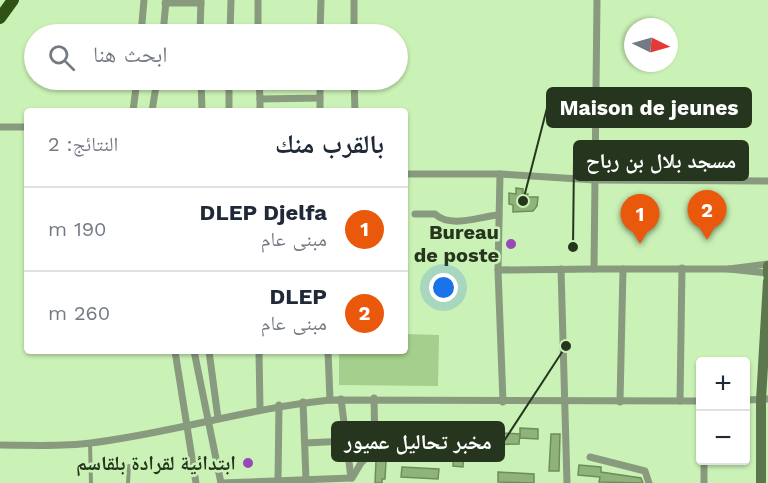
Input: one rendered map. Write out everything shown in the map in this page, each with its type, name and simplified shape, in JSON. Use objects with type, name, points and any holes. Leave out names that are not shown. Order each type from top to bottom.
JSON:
[{"type":"highway","points":[[0,18],[13,0]]},
{"type":"main road","points":[[761,483],[768,272]]},
{"type":"street","points":[[142,24],[144,0]]},
{"type":"street","points":[[230,24],[231,0]]},
{"type":"street","points":[[258,0],[258,24]]},
{"type":"street","points":[[320,24],[321,0]]},
{"type":"street","points":[[354,0],[354,24]]},
{"type":"street","points":[[594,269],[597,0]]},
{"type":"street","points":[[164,24],[166,2],[201,2],[200,24]]},
{"type":"street","points":[[133,108],[135,90]]},
{"type":"street","points":[[152,108],[155,90]]},
{"type":"street","points":[[201,90],[202,108]]},
{"type":"street","points":[[229,108],[230,90]]},
{"type":"street","points":[[260,90],[260,108]]},
{"type":"street","points":[[320,90],[320,108]]},
{"type":"street","points":[[354,90],[355,108]]},
{"type":"street","points":[[260,99],[320,98]]},
{"type":"street","points":[[0,126],[24,128]]},
{"type":"street","points":[[408,174],[500,174],[595,180],[768,181]]},
{"type":"street","points":[[500,174],[498,270],[503,402]]},
{"type":"street","points":[[415,214],[435,214],[439,219],[469,221],[482,216],[499,215]]},
{"type":"street","points":[[498,270],[682,268],[768,272]]},
{"type":"street","points":[[680,401],[682,268]]},
{"type":"street","points":[[561,269],[567,483]]},
{"type":"street","points":[[621,402],[623,269]]},
{"type":"street","points":[[177,354],[192,426],[196,483]]},
{"type":"street","points":[[195,354],[221,483],[351,481]]},
{"type":"street","points":[[209,354],[218,418]]},
{"type":"street","points":[[259,354],[260,409]]},
{"type":"street","points":[[328,354],[330,400]]},
{"type":"street","points":[[351,481],[361,463],[375,449],[374,398]]},
{"type":"street","points":[[0,445],[90,443],[192,426],[279,405],[341,399],[503,402],[696,401]]},
{"type":"street","points":[[341,399],[351,481]]},
{"type":"street","points":[[303,402],[306,480]]},
{"type":"street","points":[[278,481],[279,405]]},
{"type":"street","points":[[305,443],[347,441]]},
{"type":"street","points":[[375,449],[415,451]]},
{"type":"street","points":[[590,457],[645,471],[649,483]]},
{"type":"street","points":[[704,465],[704,483]]},
{"type":"lane","points":[[90,443],[91,483]]},
{"type":"lane","points":[[128,483],[129,466]]},
{"type":"green space","points":[[408,334],[439,335],[438,386],[339,385],[339,354],[408,354]]},
{"type":"building","points":[[516,188],[523,189],[523,194],[528,194],[527,197],[538,197],[537,206],[533,211],[513,212],[513,205],[509,204],[509,193],[516,194]]},
{"type":"building","points":[[520,428],[538,429],[538,439],[520,438]]},
{"type":"building","points":[[455,431],[465,431],[463,467],[453,466]]},
{"type":"building","points":[[502,433],[520,434],[519,444],[483,445],[483,435],[502,436]]},
{"type":"building","points":[[551,434],[560,434],[559,471],[549,471]]},
{"type":"building","points":[[376,461],[386,461],[385,479],[382,479],[382,483],[375,483]]},
{"type":"building","points":[[579,465],[601,467],[601,472],[641,478],[643,483],[599,482],[600,477],[578,475]]},
{"type":"building","points":[[402,467],[439,469],[438,479],[401,477]]},
{"type":"building","points":[[498,472],[534,474],[534,483],[498,482]]},
{"type":"place","name":"Maison de jeunes","points":[[523,201]]},
{"type":"place","name":"DLEP","points":[[707,240]]},
{"type":"place","name":"Bureau de poste","points":[[511,244]]},
{"type":"place","name":"DLEP Djelfa","points":[[640,244]]},
{"type":"place","name":"مسجد بلال بن رباح","points":[[573,247]]},
{"type":"place","name":"مخبر تحاليل عميور","points":[[566,346]]},
{"type":"place","name":"ابتدائية لقرادة بلقاسم","points":[[248,463]]}]
